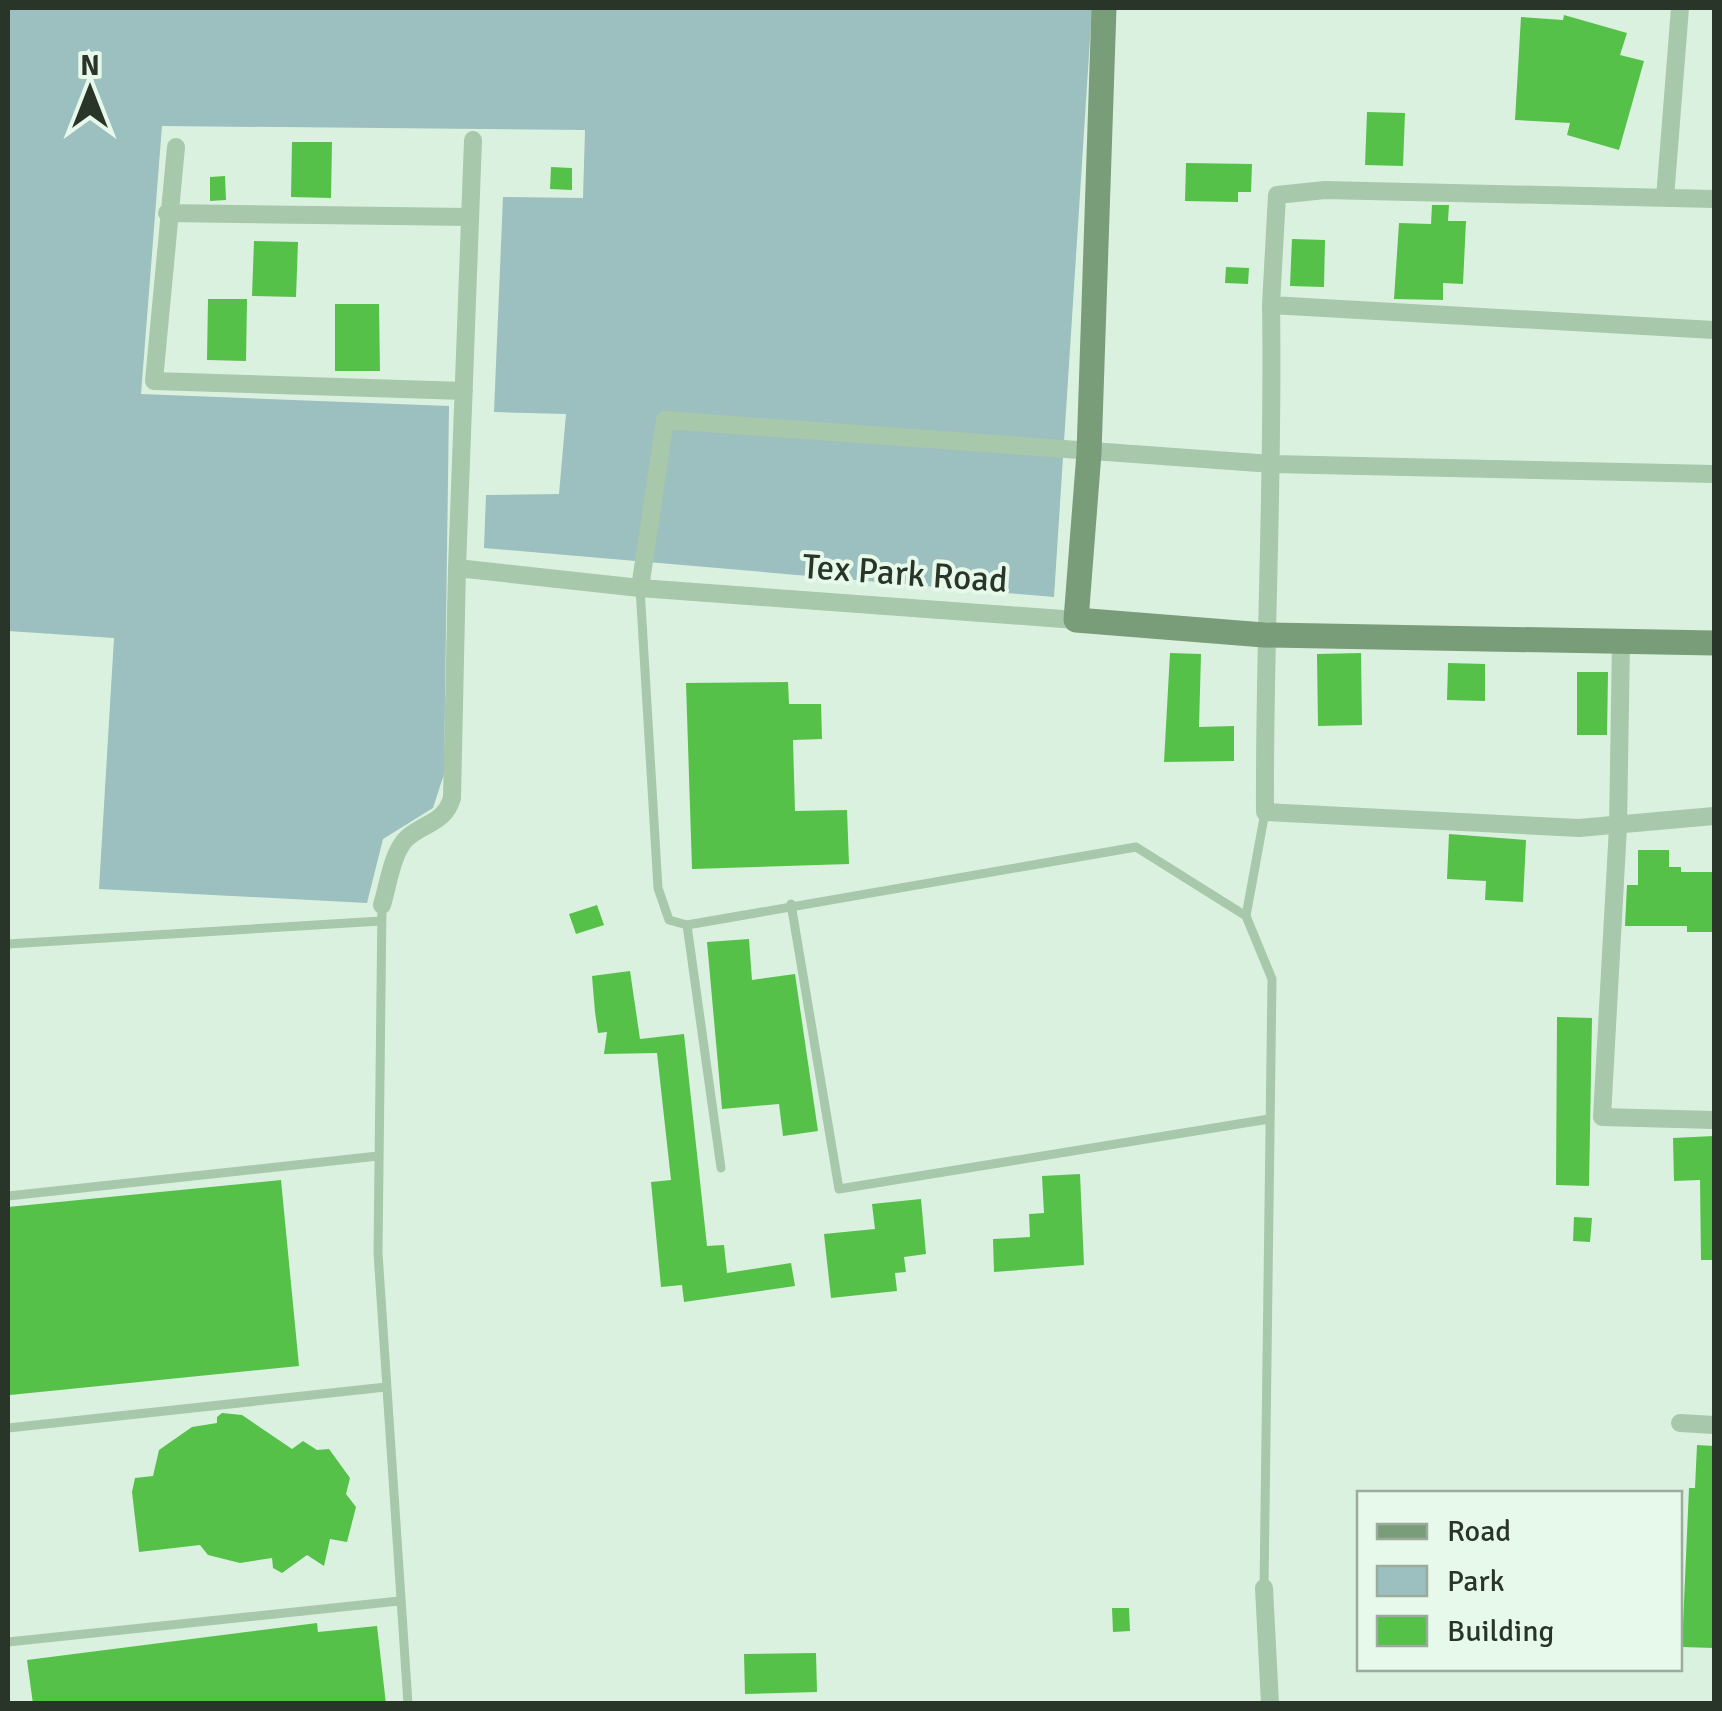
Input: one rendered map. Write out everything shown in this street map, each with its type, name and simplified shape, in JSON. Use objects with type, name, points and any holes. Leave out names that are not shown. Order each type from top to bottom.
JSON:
[{"type":"street","points":[[1076,620],[1089,452],[1104,8]]},
{"type":"street","points":[[1665,198],[1680,8]]},
{"type":"street","points":[[382,913],[400,847],[407,838],[440,820],[452,798],[473,140]]},
{"type":"street","points":[[176,147],[154,381],[464,391]]},
{"type":"street","points":[[1714,199],[1325,190],[1277,195],[1271,305],[1274,464],[1264,636],[1266,812],[1618,827],[1714,816]]},
{"type":"street","points":[[168,213],[470,217]]},
{"type":"street","points":[[1271,305],[1714,330]]},
{"type":"street","points":[[640,588],[665,420],[1274,464],[1714,474]]},
{"type":"street","name":"Tex Park Road","points":[[457,568],[640,588],[1264,636],[1714,643]]},
{"type":"street","points":[[1621,641],[1618,827],[1602,1117],[1714,1120]]},
{"type":"street","points":[[1680,1424],[1714,1425]]},
{"type":"street","points":[[1264,1588],[1270,1704]]},
{"type":"lane","points":[[640,588],[658,888],[669,920],[688,925],[791,904],[1136,847],[1246,916]]},
{"type":"lane","points":[[1264,1588],[1272,978],[1246,916],[1266,812]]},
{"type":"lane","points":[[791,904],[839,1189],[1270,1118]]},
{"type":"lane","points":[[8,944],[382,913],[378,1156],[386,1387],[408,1704]]},
{"type":"lane","points":[[688,925],[721,1168]]},
{"type":"lane","points":[[8,1196],[378,1156]]},
{"type":"lane","points":[[8,1428],[386,1387]]},
{"type":"lane","points":[[8,1642],[398,1602]]},
{"type":"green space","points":[[8,8],[1092,8],[1054,597],[484,548],[486,495],[559,494],[566,414],[494,412],[503,197],[583,198],[585,130],[162,126],[141,394],[449,406],[444,774],[433,808],[383,839],[367,903],[99,889],[114,638],[8,631]]},
{"type":"building","points":[[1564,15],[1627,33],[1620,55],[1644,61],[1619,150],[1567,135],[1570,123],[1515,120],[1521,17],[1563,20]]},
{"type":"building","points":[[1367,112],[1405,113],[1403,166],[1365,165]]},
{"type":"building","points":[[292,142],[332,142],[331,198],[291,197]]},
{"type":"building","points":[[1186,163],[1252,164],[1251,192],[1238,192],[1238,202],[1185,201]]},
{"type":"building","points":[[551,167],[572,168],[572,190],[550,189]]},
{"type":"building","points":[[225,176],[226,200],[210,201],[210,177]]},
{"type":"building","points":[[1432,205],[1449,205],[1448,221],[1466,221],[1463,284],[1443,283],[1443,300],[1394,299],[1399,223],[1431,224]]},
{"type":"building","points":[[1292,239],[1325,240],[1324,287],[1290,286]]},
{"type":"building","points":[[254,241],[298,242],[296,297],[252,296]]},
{"type":"building","points":[[1226,267],[1249,268],[1248,284],[1225,283]]},
{"type":"building","points":[[208,299],[247,299],[246,361],[207,360]]},
{"type":"building","points":[[335,304],[379,304],[380,371],[335,371]]},
{"type":"building","points":[[1170,653],[1201,654],[1199,727],[1234,726],[1234,761],[1164,762]]},
{"type":"building","points":[[1361,653],[1362,725],[1318,726],[1317,654]]},
{"type":"building","points":[[1448,663],[1485,664],[1485,701],[1447,700]]},
{"type":"building","points":[[1577,672],[1608,672],[1607,735],[1577,735]]},
{"type":"building","points":[[788,682],[789,704],[821,704],[822,739],[793,740],[795,811],[847,810],[849,864],[692,869],[686,683]]},
{"type":"building","points":[[1449,834],[1526,840],[1523,902],[1485,900],[1486,881],[1447,879]]},
{"type":"building","points":[[1638,850],[1669,850],[1669,867],[1681,867],[1681,872],[1714,872],[1714,932],[1687,932],[1687,926],[1625,926],[1627,885],[1638,885]]},
{"type":"building","points":[[597,905],[604,925],[576,934],[569,914]]},
{"type":"building","points":[[749,939],[752,980],[795,974],[818,1131],[783,1136],[779,1104],[722,1109],[707,942]]},
{"type":"building","points":[[630,971],[640,1039],[684,1034],[707,1246],[724,1245],[727,1273],[791,1263],[795,1286],[684,1302],[682,1285],[661,1287],[651,1182],[671,1180],[657,1053],[604,1054],[607,1032],[598,1033],[595,1012],[592,976]]},
{"type":"building","points":[[1557,1017],[1592,1018],[1589,1186],[1556,1185]]},
{"type":"building","points":[[1714,1136],[1714,1260],[1701,1260],[1700,1180],[1674,1181],[1673,1138]]},
{"type":"building","points":[[1080,1174],[1084,1265],[994,1272],[993,1239],[1030,1237],[1029,1214],[1044,1213],[1042,1176]]},
{"type":"building","points":[[281,1180],[299,1366],[10,1395],[8,1207]]},
{"type":"building","points":[[921,1199],[926,1254],[904,1257],[906,1272],[895,1273],[897,1291],[831,1298],[824,1234],[875,1229],[872,1204]]},
{"type":"building","points":[[1574,1217],[1592,1218],[1590,1242],[1573,1241]]},
{"type":"building","points":[[222,1413],[242,1415],[292,1449],[303,1441],[317,1450],[329,1449],[350,1478],[346,1494],[356,1507],[347,1542],[330,1539],[324,1566],[307,1555],[282,1573],[273,1568],[272,1558],[240,1563],[208,1555],[200,1545],[139,1552],[132,1492],[135,1478],[153,1476],[159,1450],[192,1427],[217,1423]]},
{"type":"building","points":[[1697,1445],[1714,1446],[1714,1648],[1682,1647],[1689,1488],[1695,1488]]},
{"type":"building","points":[[1112,1608],[1129,1608],[1130,1631],[1113,1632]]},
{"type":"building","points":[[317,1623],[318,1632],[377,1626],[386,1704],[33,1704],[27,1660]]},
{"type":"building","points":[[816,1653],[817,1692],[745,1694],[744,1654]]}]
